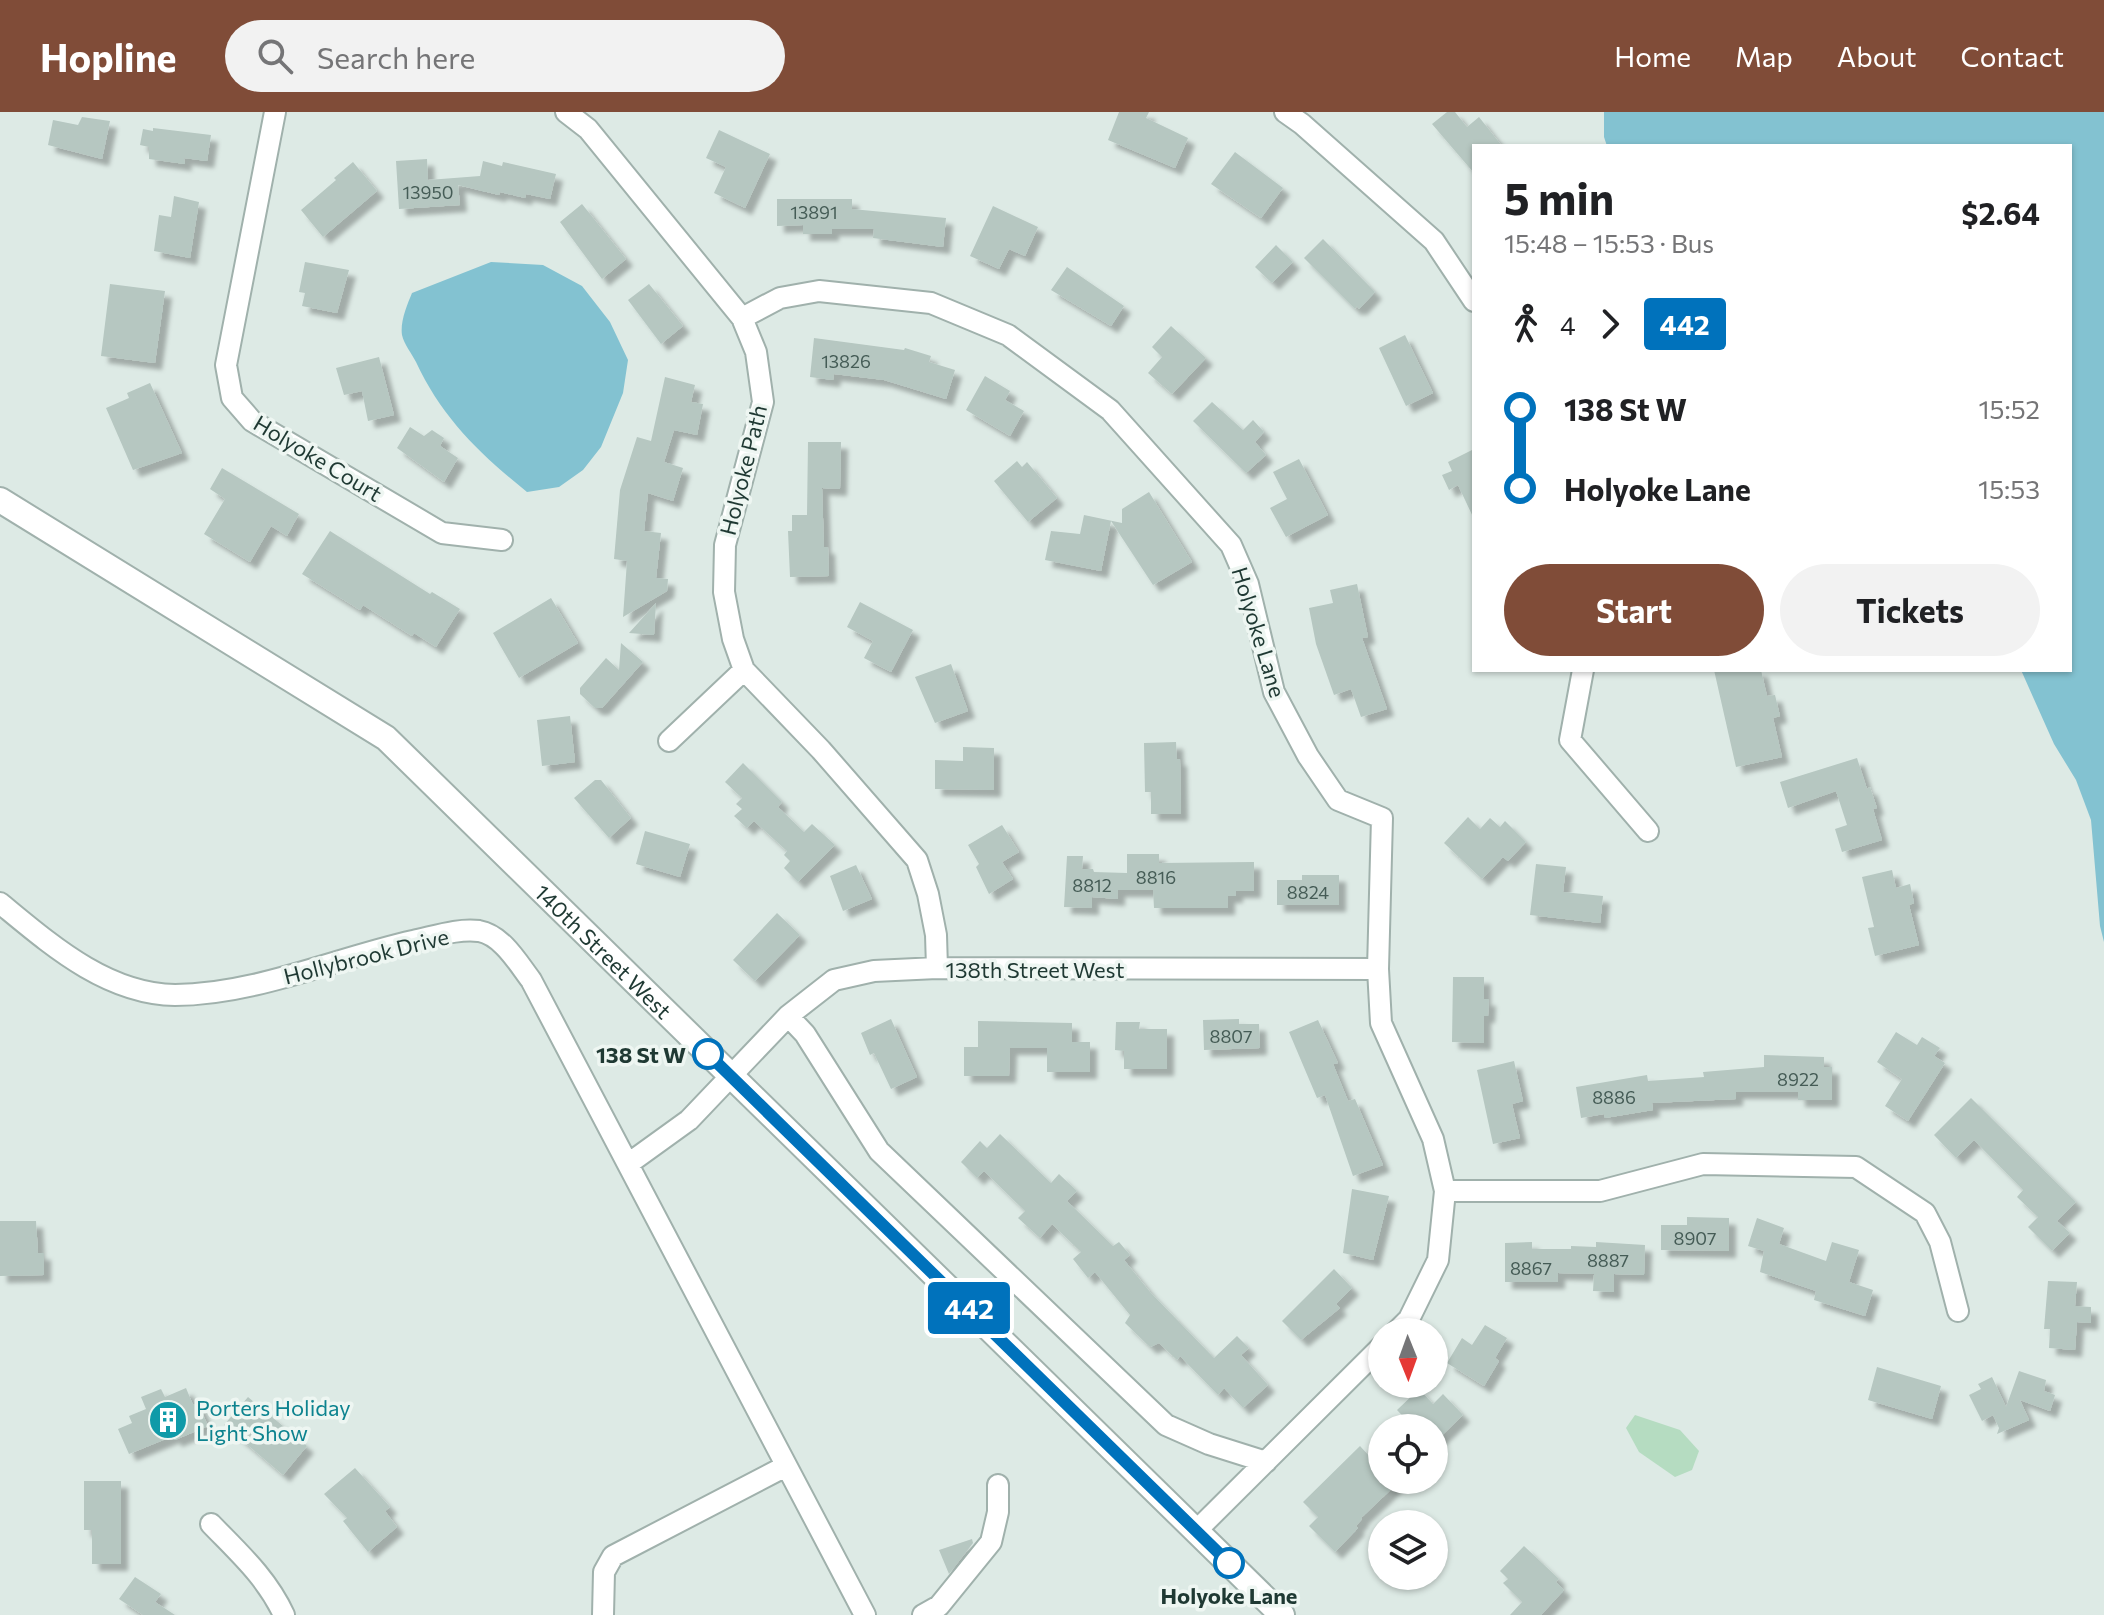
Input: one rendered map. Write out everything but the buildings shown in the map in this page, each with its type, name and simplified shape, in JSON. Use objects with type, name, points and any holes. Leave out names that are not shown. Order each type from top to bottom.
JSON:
[{"type":"street","name":"Holyoke Court","points":[[275,112],[226,365],[232,398],[252,421],[442,533],[502,540]]},
{"type":"street","name":"Holyoke Path","points":[[566,112],[588,129],[742,318],[756,352],[763,402],[725,545],[724,592],[733,639],[744,670],[821,750],[917,860],[931,908],[937,968]]},
{"type":"street","points":[[1285,112],[1434,241],[1472,298]]},
{"type":"street","name":"Holyoke Lane","points":[[742,318],[780,298],[819,291],[931,303],[1008,335],[1110,410],[1231,545],[1248,584],[1274,692],[1308,756],[1338,800],[1382,818],[1378,969],[1381,1023],[1433,1139],[1445,1191],[1438,1260],[1409,1318]]},
{"type":"street","name":"140th Street West","points":[[0,500],[386,738],[1282,1615]]},
{"type":"street","points":[[669,741],[744,670]]},
{"type":"street","points":[[1583,672],[1570,740],[1648,831]]},
{"type":"street","name":"Hollybrook Drive","points":[[0,903],[57,950],[92,971],[132,987],[174,995],[221,990],[289,975],[448,934],[480,931],[502,943],[531,980],[865,1615]]},
{"type":"street","name":"138th Street West","points":[[628,1164],[689,1120],[788,1016],[834,980],[874,971],[937,968],[1378,969]]},
{"type":"street","points":[[788,1016],[805,1034],[879,1151],[1166,1425],[1209,1444],[1266,1462]]},
{"type":"street","points":[[1445,1191],[1600,1191],[1703,1164],[1856,1167],[1925,1213],[1940,1242],[1958,1311]]},
{"type":"street","points":[[1196,1531],[1368,1360]]},
{"type":"street","points":[[603,1615],[604,1572],[613,1556],[786,1466]]},
{"type":"street","points":[[923,1615],[939,1606],[991,1542],[998,1512],[998,1485]]},
{"type":"street","points":[[211,1524],[259,1573],[284,1615]]},
{"type":"green space","points":[[1635,1415],[1680,1430],[1699,1451],[1692,1470],[1675,1477],[1639,1452],[1626,1428]]},
{"type":"water","points":[[1604,112],[2104,112],[2104,942],[2091,820],[2076,780],[2054,744],[2022,672],[2072,672],[2072,144],[1606,144]]},
{"type":"water","points":[[491,262],[543,265],[582,286],[610,322],[628,360],[623,393],[601,447],[583,470],[559,487],[527,492],[493,464],[450,418],[426,382],[403,338],[403,319],[412,293]]},
{"type":"bus line","name":"442","points":[[708,1054],[1229,1563]]},
{"type":"place","name":"138 St W","points":[[708,1054]]},
{"type":"place","name":"Porters Holiday Light Show","points":[[168,1420]]},
{"type":"place","name":"Holyoke Lane","points":[[1229,1563]]}]
